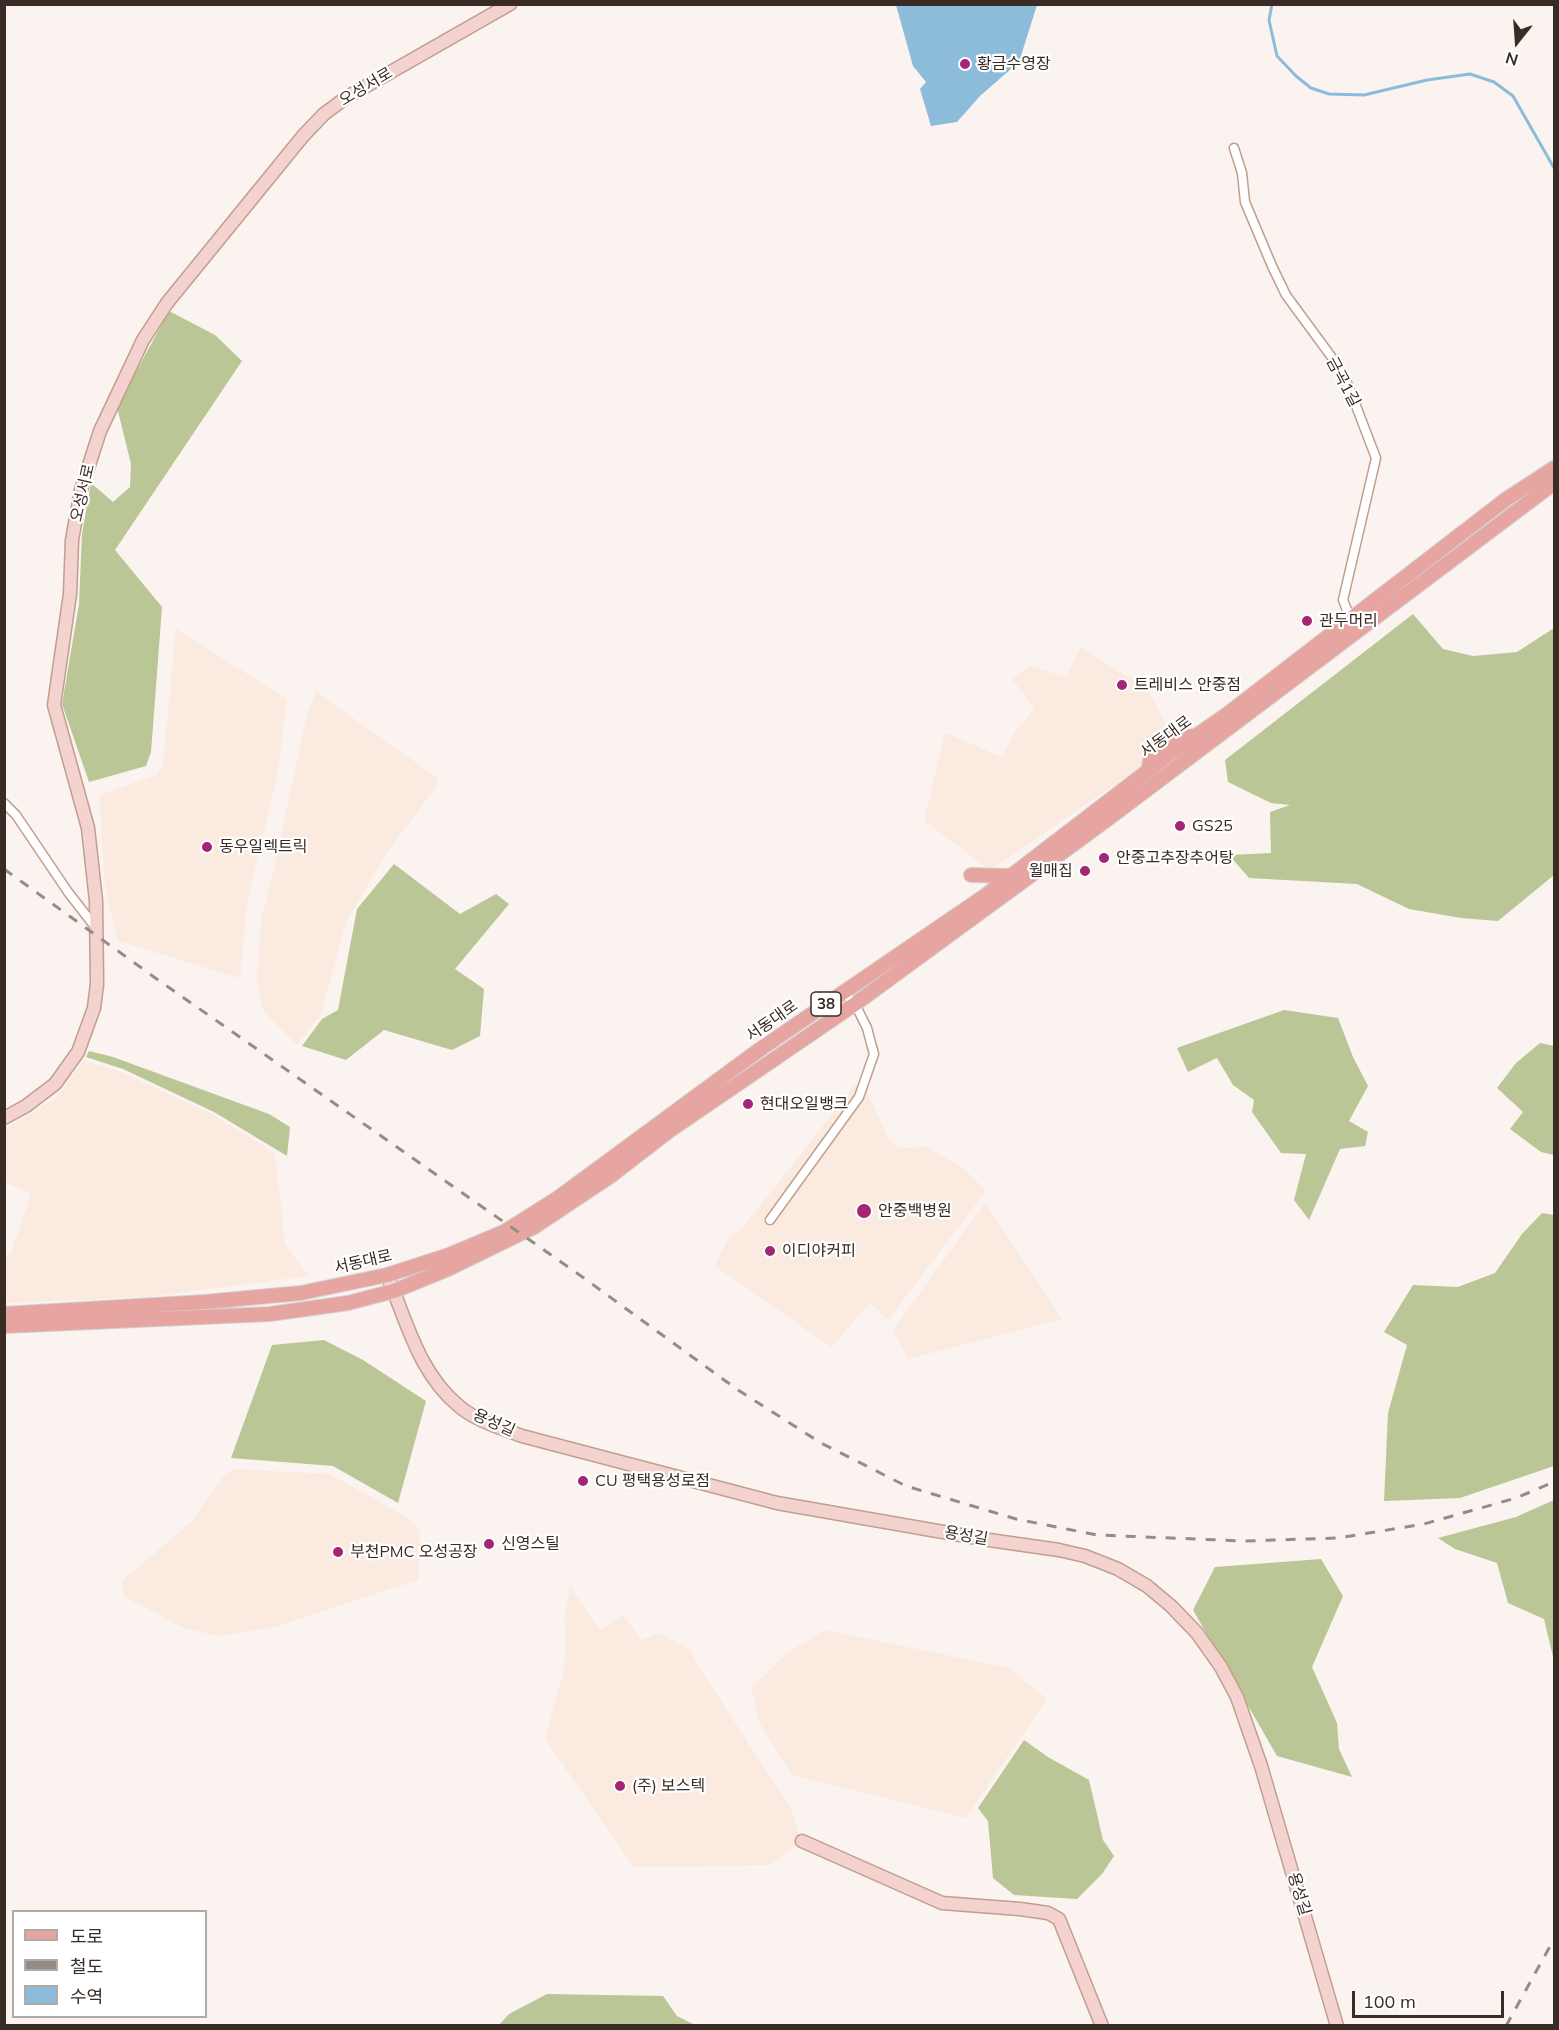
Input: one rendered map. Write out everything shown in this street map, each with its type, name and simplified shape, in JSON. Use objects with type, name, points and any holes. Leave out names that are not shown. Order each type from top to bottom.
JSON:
[{"type":"main road","name":"서동대로","points":[[4,1326],[270,1314],[348,1303],[394,1291],[493,1249],[534,1227],[612,1175],[669,1131],[855,1004],[1105,820],[1357,621],[1505,500],[1554,468]]},
{"type":"main road","name":"서동대로","points":[[4,1314],[206,1302],[301,1293],[387,1275],[449,1255],[513,1226],[558,1198],[759,1050],[986,895],[1149,769],[1357,621],[1465,552],[1554,483]]},
{"type":"main road","points":[[971,875],[1010,876]]},
{"type":"street","name":"오성서로","points":[[4,1118],[26,1106],[55,1084],[78,1052],[94,1008],[97,984],[96,901],[88,828],[54,705],[70,594],[72,540],[81,490],[100,431],[142,340],[168,303],[324,114],[347,96],[510,4]]},
{"type":"street","name":"금곡1길","points":[[1234,148],[1242,173],[1245,202],[1272,266],[1286,295],[1333,359],[1348,385],[1376,458],[1343,600],[1347,610],[1357,621]]},
{"type":"street","points":[[4,803],[16,815],[68,892],[96,928]]},
{"type":"street","points":[[770,1220],[859,1097],[874,1054],[867,1028],[855,1004],[843,992]]},
{"type":"street","name":"용성길","points":[[387,1275],[420,1358],[430,1374],[460,1407],[481,1420],[522,1436],[777,1503],[1076,1554],[1118,1569],[1146,1586],[1172,1606],[1197,1633],[1221,1667],[1237,1697],[1261,1766],[1337,2025]]},
{"type":"street","points":[[802,1841],[942,1903],[1020,1909],[1048,1913],[1059,1919],[1102,2025]]},
{"type":"shaded area","points":[[176,629],[287,699],[277,775],[247,903],[240,978],[118,941],[105,888],[99,795],[156,775],[163,764]]},
{"type":"shaded area","points":[[1081,646],[1112,668],[1147,687],[1167,726],[1158,755],[990,870],[924,821],[945,733],[1002,757],[1016,730],[1035,709],[1012,679],[1031,666],[1066,677]]},
{"type":"shaded area","points":[[316,692],[439,779],[436,787],[385,855],[346,922],[321,1014],[297,1045],[264,1012],[257,983],[261,919],[307,715]]},
{"type":"shaded area","points":[[83,1060],[121,1072],[210,1113],[275,1153],[285,1244],[308,1276],[147,1297],[5,1303],[5,1257],[11,1253],[31,1194],[5,1182],[5,1128],[56,1098]]},
{"type":"shaded area","name":"안중백병원","points":[[868,1084],[868,1094],[889,1140],[897,1147],[927,1147],[963,1168],[986,1191],[888,1320],[870,1303],[831,1347],[715,1266],[730,1235],[741,1230],[854,1086]]},
{"type":"shaded area","points":[[985,1203],[1062,1319],[908,1359],[893,1330]]},
{"type":"shaded area","points":[[233,1469],[329,1474],[409,1518],[420,1530],[418,1580],[274,1627],[219,1636],[184,1628],[123,1596],[122,1581],[192,1521],[223,1477]]},
{"type":"shaded area","name":"(주) 보스텍","points":[[570,1587],[600,1630],[623,1615],[641,1640],[659,1633],[692,1651],[697,1664],[790,1807],[799,1834],[797,1844],[770,1865],[634,1867],[545,1739],[563,1674],[566,1645],[564,1618]]},
{"type":"shaded area","points":[[825,1630],[1009,1668],[1047,1699],[966,1818],[792,1775],[760,1724],[751,1688],[786,1654]]},
{"type":"green space","points":[[169,311],[215,335],[242,361],[115,550],[162,607],[151,752],[146,766],[89,782],[62,704],[79,604],[82,534],[91,483],[113,502],[130,487],[131,464],[117,407]]},
{"type":"green space","points":[[1413,614],[1443,649],[1473,656],[1517,652],[1554,628],[1554,875],[1498,921],[1461,918],[1409,909],[1357,884],[1249,878],[1229,855],[1271,853],[1270,812],[1290,805],[1271,803],[1228,782],[1225,760]]},
{"type":"green space","points":[[394,864],[460,914],[496,894],[509,904],[455,969],[484,989],[480,1036],[452,1050],[384,1030],[346,1060],[302,1046],[322,1019],[338,1010],[357,909]]},
{"type":"green space","points":[[1284,1010],[1338,1018],[1353,1057],[1368,1086],[1349,1121],[1368,1132],[1365,1146],[1340,1149],[1309,1220],[1294,1200],[1306,1154],[1281,1153],[1252,1112],[1254,1100],[1233,1085],[1217,1058],[1188,1072],[1177,1048]]},
{"type":"green space","points":[[1540,1043],[1554,1046],[1554,1155],[1541,1152],[1510,1129],[1523,1112],[1497,1088],[1516,1063]]},
{"type":"green space","points":[[89,1051],[113,1057],[269,1114],[290,1127],[287,1156],[214,1112],[123,1069],[86,1057]]},
{"type":"green space","points":[[1542,1213],[1554,1215],[1554,1466],[1460,1498],[1384,1501],[1388,1413],[1407,1345],[1384,1332],[1413,1285],[1458,1287],[1495,1273],[1522,1234]]},
{"type":"green space","points":[[324,1340],[363,1360],[426,1401],[398,1503],[333,1466],[231,1458],[272,1345]]},
{"type":"green space","points":[[1554,1500],[1554,1661],[1544,1619],[1508,1603],[1497,1563],[1455,1549],[1438,1538],[1516,1517]]},
{"type":"green space","points":[[1321,1559],[1343,1596],[1312,1667],[1337,1723],[1339,1749],[1352,1777],[1277,1756],[1193,1610],[1215,1567]]},
{"type":"green space","points":[[1024,1740],[1048,1757],[1089,1780],[1103,1840],[1114,1856],[1102,1874],[1077,1899],[1014,1895],[993,1878],[988,1821],[978,1808]]},
{"type":"green space","points":[[547,1994],[663,1996],[677,2016],[695,2025],[499,2025],[509,2014]]},
{"type":"water","name":"황금수영장","points":[[896,4],[1037,5],[1019,62],[980,96],[957,122],[931,126],[920,89],[926,82],[913,66]]},
{"type":"waterway","points":[[1272,4],[1269,20],[1277,56],[1311,88],[1329,94],[1364,95],[1427,80],[1470,74],[1494,82],[1513,96],[1554,168]]},
{"type":"railway","points":[[4,869],[581,1276],[738,1390],[821,1443],[906,1486],[1016,1519],[1097,1535],[1244,1541],[1338,1538],[1424,1524],[1516,1498],[1554,1482]]},
{"type":"railway","points":[[1506,2026],[1554,1939]]},
{"type":"place","name":"황금수영장","points":[[965,64]]},
{"type":"place","name":"관두머리","points":[[1307,621]]},
{"type":"place","name":"트레비스 안중점","points":[[1122,685]]},
{"type":"place","name":"GS25","points":[[1180,826]]},
{"type":"place","name":"동우일렉트릭","points":[[207,847]]},
{"type":"place","name":"안중고추장추어탕","points":[[1104,858]]},
{"type":"place","name":"월매집","points":[[1085,871]]},
{"type":"place","name":"현대오일뱅크","points":[[748,1104]]},
{"type":"place","name":"안중백병원","points":[[864,1211]]},
{"type":"place","name":"이디야커피","points":[[770,1251]]},
{"type":"place","name":"CU 평택용성로점","points":[[583,1481]]},
{"type":"place","name":"신영스틸","points":[[489,1544]]},
{"type":"place","name":"부천PMC 오성공장","points":[[338,1552]]},
{"type":"place","name":"(주) 보스텍","points":[[620,1786]]}]
